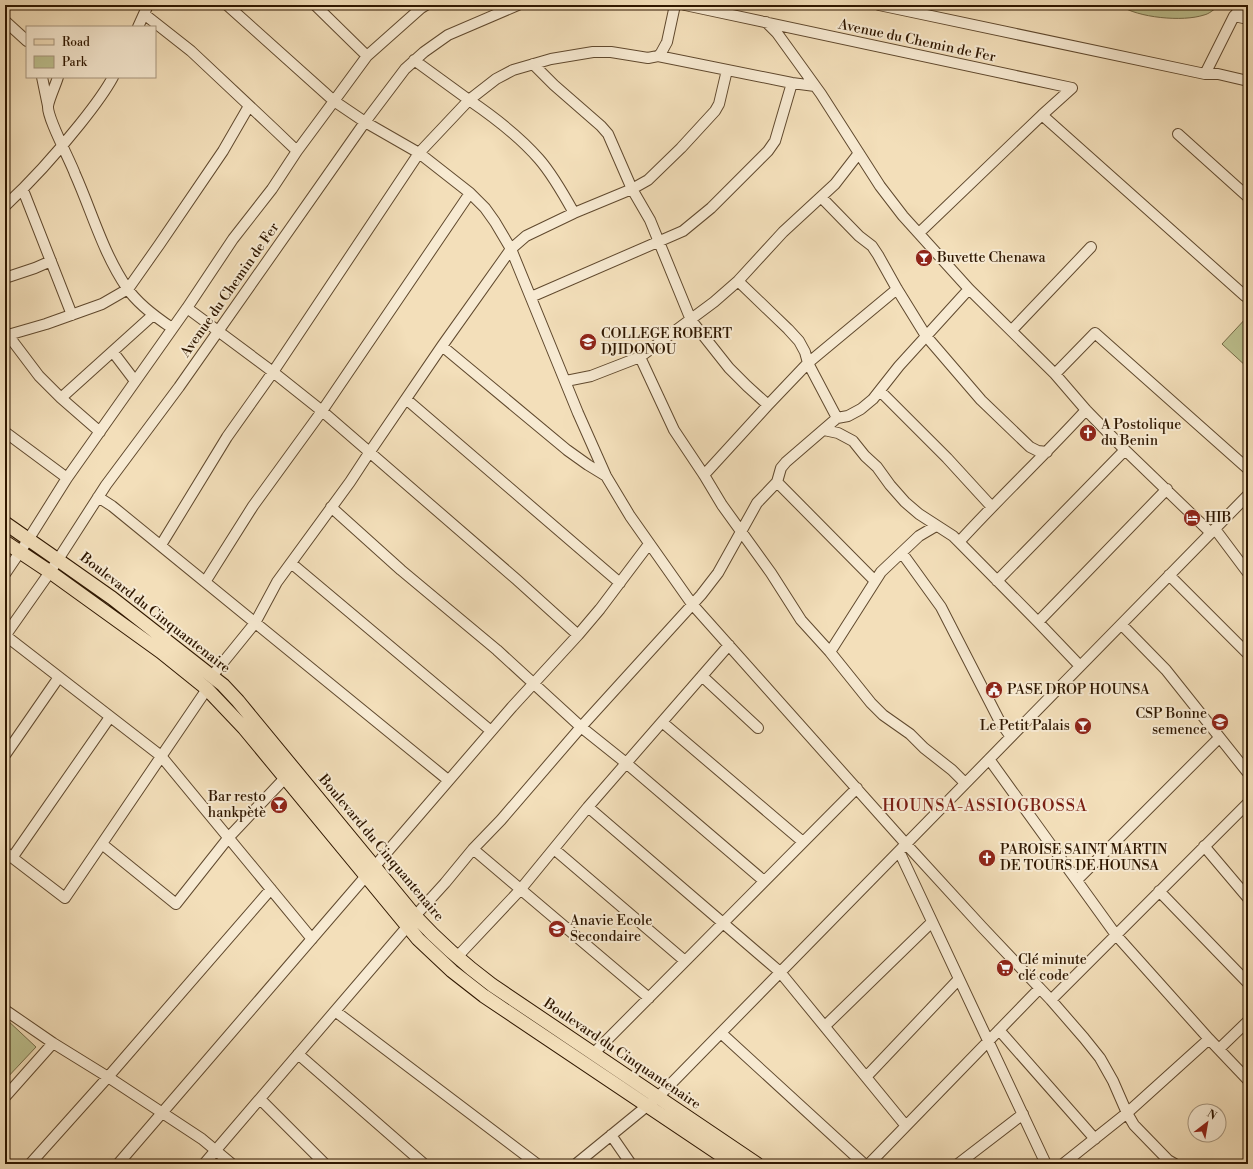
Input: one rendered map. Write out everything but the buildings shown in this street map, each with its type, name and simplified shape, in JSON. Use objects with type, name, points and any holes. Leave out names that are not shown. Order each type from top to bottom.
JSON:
[{"type":"main road","name":"Boulevard du Cinquantenaire","points":[[5,523],[112,598],[223,685],[238,701],[416,916],[435,937],[457,957],[492,985],[594,1053],[653,1102],[734,1164]]},
{"type":"main road","name":"Boulevard du Cinquantenaire","points":[[5,542],[50,572],[161,652],[207,688],[244,728],[407,927],[423,945],[466,982],[653,1102],[757,1164]]},
{"type":"street","points":[[227,5],[334,101],[365,122],[419,153],[470,193],[485,208],[511,249],[578,413],[606,476],[649,544],[692,604],[906,844],[1084,1038],[1100,1058],[1134,1125],[1169,1163]]},
{"type":"street","points":[[315,5],[367,56]]},
{"type":"street","name":"Avenue du Chemin de Fer","points":[[5,636],[50,572],[98,497],[218,332],[365,122],[405,69],[424,52],[448,35],[518,5]]},
{"type":"street","points":[[658,56],[663,50],[670,35],[675,5]]},
{"type":"street","name":"Avenue du Chemin de Fer","points":[[685,5],[1072,88],[1042,115]]},
{"type":"street","name":"Avenue du Chemin de Fer","points":[[879,5],[1205,74],[1218,74],[1248,81]]},
{"type":"street","points":[[1205,74],[1234,16],[1244,5]]},
{"type":"street","name":"Avenue du Chemin de Fer","points":[[5,574],[67,478],[187,308],[233,239],[272,189],[297,151],[367,56],[421,6]]},
{"type":"street","points":[[138,26],[146,10],[297,151]]},
{"type":"street","points":[[1234,16],[1248,19]]},
{"type":"street","points":[[5,21],[26,40]]},
{"type":"street","points":[[766,22],[777,33],[815,86],[880,186],[902,216],[969,289],[1056,374],[1086,410],[1125,450],[1213,531],[1248,574]]},
{"type":"street","points":[[161,545],[227,437],[273,372],[419,153],[469,100],[496,79],[513,70],[551,59],[593,52],[611,52],[648,58],[658,56],[792,83],[815,86]]},
{"type":"street","points":[[414,60],[486,111],[540,159],[574,213]]},
{"type":"street","points":[[533,64],[608,134],[632,189],[650,220],[691,320],[729,368],[768,405]]},
{"type":"street","points":[[212,676],[255,623],[277,582],[350,482],[442,346],[511,249],[526,236],[574,213],[632,189],[648,180],[681,148],[715,111],[719,104],[727,70]]},
{"type":"street","points":[[42,78],[50,118],[76,174],[105,250],[128,289],[153,315],[172,328]]},
{"type":"street","points":[[48,106],[58,78]]},
{"type":"street","points":[[5,206],[23,190],[63,146],[103,94],[112,78]]},
{"type":"street","points":[[531,297],[683,231],[711,208],[768,151],[775,141],[792,83]]},
{"type":"street","points":[[100,432],[61,398],[39,376],[6,333],[72,315],[102,304],[128,289],[223,151],[249,106]]},
{"type":"street","points":[[919,233],[1042,115],[1245,296],[1248,293]]},
{"type":"street","points":[[1178,134],[1248,197]]},
{"type":"street","points":[[566,381],[591,376],[640,357],[691,320],[738,281],[782,232],[835,184],[859,153]]},
{"type":"street","points":[[23,190],[72,315]]},
{"type":"street","points":[[205,582],[253,506],[322,411],[470,193]]},
{"type":"street","points":[[821,197],[859,236],[872,246],[926,336],[981,400],[1030,447],[1047,452]]},
{"type":"street","points":[[1012,330],[1091,247]]},
{"type":"street","points":[[5,278],[51,262]]},
{"type":"street","points":[[738,281],[799,341],[805,352],[808,363],[837,418]]},
{"type":"street","points":[[704,475],[808,363],[897,289]]},
{"type":"street","points":[[416,916],[472,850],[501,820],[581,727],[701,595],[718,573],[758,503],[777,482],[786,462],[837,418],[848,416],[861,409],[874,399],[899,366],[969,289]]},
{"type":"street","points":[[187,308],[273,372],[322,411],[516,579],[578,635]]},
{"type":"street","points":[[61,398],[153,315]]},
{"type":"street","points":[[1056,374],[1095,333],[1248,469]]},
{"type":"street","points":[[442,346],[567,450],[606,476]]},
{"type":"street","points":[[113,352],[135,381]]},
{"type":"street","points":[[640,357],[674,430],[722,505],[771,573],[801,620],[830,652],[871,703],[883,715],[910,734],[965,783]]},
{"type":"street","points":[[880,391],[947,458],[991,506]]},
{"type":"street","points":[[406,399],[620,582]]},
{"type":"street","points":[[958,542],[991,506],[1047,452],[1086,410]]},
{"type":"street","points":[[824,430],[838,433],[853,441],[865,456],[877,467],[905,502],[936,526],[953,536],[1080,666]]},
{"type":"street","points":[[5,432],[67,478]]},
{"type":"street","points":[[997,581],[1125,450]]},
{"type":"street","points":[[777,482],[875,581]]},
{"type":"street","points":[[1038,622],[1167,489]]},
{"type":"street","points":[[576,1164],[653,1102],[1248,495]]},
{"type":"street","points":[[98,497],[112,506],[161,545],[448,780]]},
{"type":"street","points":[[331,507],[401,570],[497,650],[581,727],[764,881]]},
{"type":"street","points":[[830,652],[881,572],[919,536],[936,526]]},
{"type":"street","points":[[375,866],[448,780],[578,635],[649,544]]},
{"type":"street","points":[[902,553],[941,607],[999,720],[1011,736]]},
{"type":"street","points":[[291,563],[491,732]]},
{"type":"street","points":[[1169,576],[1248,654]]},
{"type":"street","points":[[1122,625],[1166,670],[1248,773]]},
{"type":"street","points":[[5,636],[161,756],[312,939]]},
{"type":"street","points":[[457,957],[520,890],[588,808],[729,645]]},
{"type":"street","points":[[702,676],[758,728]]},
{"type":"street","points":[[5,755],[59,677]]},
{"type":"street","points":[[110,717],[9,855],[65,898],[207,688]]},
{"type":"street","points":[[662,722],[803,842]]},
{"type":"street","points":[[1077,880],[1219,738]]},
{"type":"street","points":[[989,759],[1116,935],[1209,1039],[1248,1080]]},
{"type":"street","points":[[102,844],[176,904],[229,837],[285,778]]},
{"type":"street","points":[[594,1053],[857,788]]},
{"type":"street","points":[[1050,1000],[1248,803]]},
{"type":"street","points":[[588,808],[780,972],[906,1126]]},
{"type":"street","points":[[1204,846],[1248,898]]},
{"type":"street","points":[[554,849],[685,961]]},
{"type":"street","points":[[472,850],[649,998]]},
{"type":"street","points":[[899,851],[1046,1164]]},
{"type":"street","points":[[118,1164],[366,876]]},
{"type":"street","points":[[30,1164],[108,1077],[271,889]]},
{"type":"street","points":[[1159,892],[1248,983]]},
{"type":"street","points":[[825,1026],[932,922]]},
{"type":"street","points":[[204,1164],[407,927]]},
{"type":"street","points":[[866,1077],[959,979]]},
{"type":"street","points":[[869,1164],[1040,989]]},
{"type":"street","points":[[5,1010],[53,1043],[108,1077],[202,1139],[232,1164]]},
{"type":"street","points":[[335,1011],[537,1164]]},
{"type":"street","points":[[1220,1049],[1248,1021]]},
{"type":"street","points":[[999,1030],[1095,1139]]},
{"type":"street","points":[[721,1033],[864,1164]]},
{"type":"street","points":[[1063,1164],[1127,1113],[1209,1039]]},
{"type":"street","points":[[5,1097],[53,1043]]},
{"type":"street","points":[[298,1054],[424,1164]]},
{"type":"street","points":[[260,1099],[325,1164]]},
{"type":"street","points":[[958,1164],[1023,1114]]},
{"type":"street","points":[[611,1135],[631,1164]]},
{"type":"green space","points":[[1119,5],[1219,5],[1206,14],[1195,17],[1161,18],[1137,13]]},
{"type":"green space","points":[[1248,316],[1248,368],[1222,344]]},
{"type":"green space","points":[[5,1018],[36,1047],[5,1080]]},
{"type":"place","name":"Buvette Chenawa","points":[[924,258]]},
{"type":"place","name":"COLLEGE ROBERT DJIDONOU","points":[[588,342]]},
{"type":"place","name":"A Postolique du Benin","points":[[1088,433]]},
{"type":"place","name":"HIB","points":[[1192,518]]},
{"type":"place","name":"PASE DROP HOUNSA","points":[[994,690]]},
{"type":"place","name":"CSP Bonne semence","points":[[1220,722]]},
{"type":"place","name":"Le Petit Palais","points":[[1083,726]]},
{"type":"place","name":"Bar resto hankpètè","points":[[279,805]]},
{"type":"place","name":"PAROISE SAINT MARTIN DE TOURS DE HOUNSA","points":[[987,858]]},
{"type":"place","name":"Anavie Ecole Secondaire","points":[[557,929]]},
{"type":"place","name":"Clé minute clé code","points":[[1005,968]]},
{"type":"district","name":"HOUNSA-ASSIOGBOSSA","points":[[985,806]]}]
